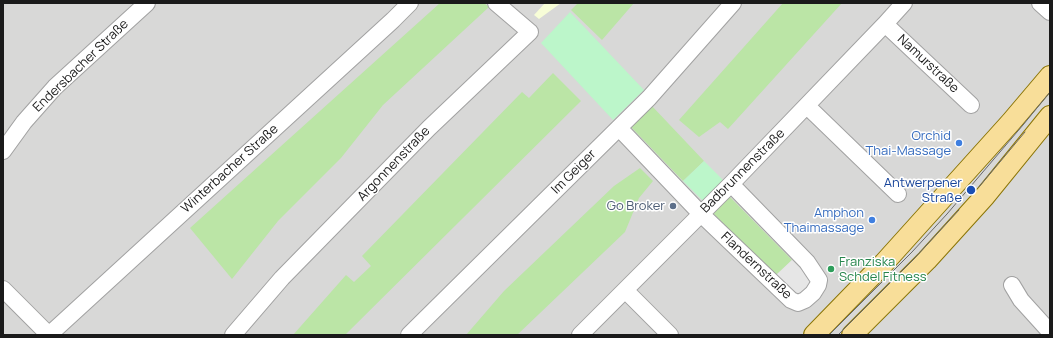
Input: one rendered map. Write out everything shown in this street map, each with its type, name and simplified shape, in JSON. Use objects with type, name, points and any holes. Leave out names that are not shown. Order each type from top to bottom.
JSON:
[{"type":"main road","points":[[814,335],[884,263],[1011,122],[1050,76]]},
{"type":"main road","points":[[852,335],[933,254],[1047,123]]},
{"type":"street","name":"Endersbacher Straße","points":[[3,150],[24,122],[55,87],[147,3]]},
{"type":"street","name":"Winterbacher Straße","points":[[49,335],[388,26],[410,3]]},
{"type":"street","name":"Argonnenstraße","points":[[233,335],[282,278],[424,133],[530,32],[496,3]]},
{"type":"street","name":"Im Geiger","points":[[409,335],[649,98],[733,3]]},
{"type":"street","name":"Badbrunnenstraße","points":[[580,335],[731,184],[904,3]]},
{"type":"street","points":[[1040,3],[1050,12]]},
{"type":"street","name":"Namurstraße","points":[[885,24],[971,105]]},
{"type":"street","points":[[806,106],[898,194]]},
{"type":"street","name":"Flandernstraße","points":[[619,128],[701,214],[791,300],[798,303],[805,300],[813,293],[819,280],[807,262],[731,184]]},
{"type":"street","points":[[1012,285],[1021,300],[1050,332]]},
{"type":"street","points":[[3,289],[49,335]]},
{"type":"street","points":[[625,290],[670,335]]},
{"type":"shaded area","points":[[3,3],[1050,3],[1050,335],[3,335]]},
{"type":"shaded area","points":[[545,3],[561,3],[539,19],[534,15]]},
{"type":"shaded area","points":[[570,12],[644,90],[613,120],[541,43]]},
{"type":"shaded area","points":[[704,161],[724,181],[703,201],[683,181]]},
{"type":"shaded area","points":[[792,260],[815,283],[798,300],[775,276]]},
{"type":"green space","points":[[440,3],[484,3],[489,7],[383,105],[341,158],[278,221],[232,279],[190,228]]},
{"type":"green space","points":[[578,3],[634,3],[602,40],[571,10]]},
{"type":"green space","points":[[783,3],[842,3],[728,129],[720,122],[699,137],[679,120]]},
{"type":"green space","points":[[553,73],[581,101],[345,335],[293,335],[346,275],[354,282],[371,266],[362,256],[522,92],[529,98]]},
{"type":"green space","points":[[651,105],[704,161],[683,181],[630,126]]},
{"type":"green space","points":[[640,168],[653,181],[639,198],[625,232],[517,335],[466,335],[504,291],[614,186]]},
{"type":"green space","points":[[730,197],[792,260],[775,276],[713,213]]},
{"type":"tram line","points":[[829,335],[912,252],[947,214],[1050,92]]},
{"type":"tram line","points":[[979,187],[1025,132]]},
{"type":"tram line","points":[[838,335],[914,259],[959,210]]},
{"type":"place","name":"Orchid Thai-Massage","points":[[959,143]]},
{"type":"place","name":"Antwerpener Straße","points":[[971,190]]},
{"type":"place","name":"Go Broker","points":[[673,206]]},
{"type":"place","name":"Amphon Thaimassage","points":[[872,220]]},
{"type":"place","name":"Franziska Schdel Fitness","points":[[831,269]]}]
